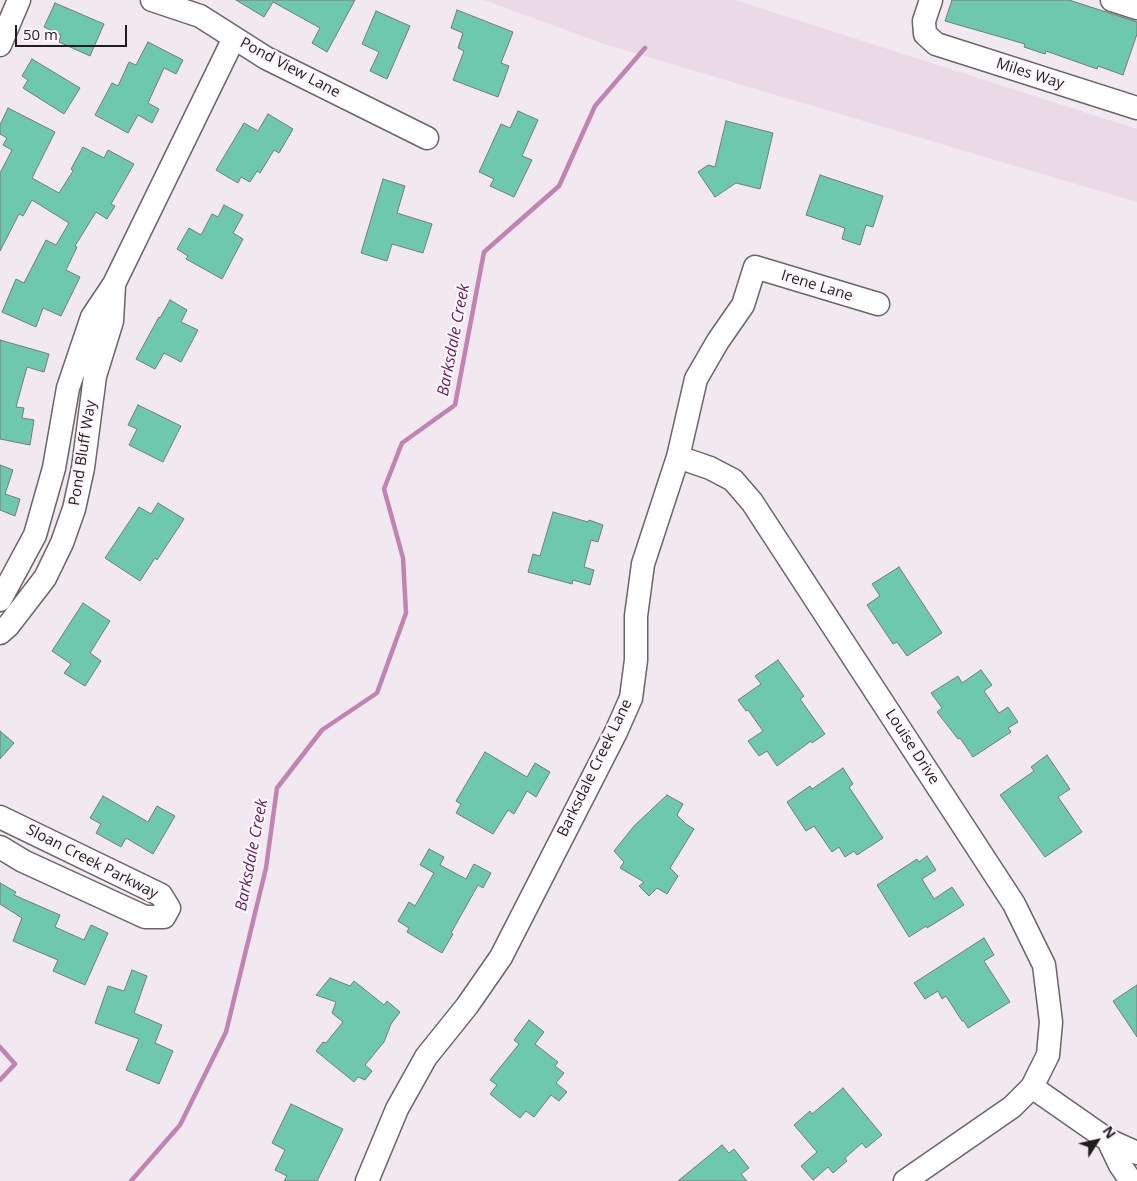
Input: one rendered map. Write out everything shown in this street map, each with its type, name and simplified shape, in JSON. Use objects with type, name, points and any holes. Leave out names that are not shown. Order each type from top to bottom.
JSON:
[{"type":"street","points":[[0,46],[19,0]]},
{"type":"street","name":"Pond View Lane","points":[[152,0],[200,16],[266,58],[427,138]]},
{"type":"street","name":"Miles Way","points":[[931,0],[924,21],[925,34],[936,44],[1136,104]]},
{"type":"street","points":[[1112,0],[1137,8]]},
{"type":"street","name":"Pond Bluff Way","points":[[0,600],[35,535],[54,468],[68,388],[92,317],[114,284],[234,38]]},
{"type":"street","name":"Irene Lane","points":[[755,267],[878,304]]},
{"type":"street","name":"Barksdale Creek Lane","points":[[367,1181],[397,1109],[426,1057],[467,1006],[501,957],[616,732],[631,698],[636,660],[636,616],[643,564],[678,456],[696,379],[718,341],[743,306],[755,267]]},
{"type":"street","name":"Pond Bluff Way","points":[[0,633],[8,626],[45,578],[62,543],[74,509],[83,468],[95,376],[112,320],[114,284]]},
{"type":"street","name":"Louise Drive","points":[[678,456],[710,468],[733,480],[752,502],[1014,904],[1044,965],[1051,1022],[1048,1055],[1032,1088]]},
{"type":"street","name":"Sloan Creek Parkway","points":[[0,816],[161,895],[168,908],[164,917],[145,917],[23,861],[0,846]]},
{"type":"street","points":[[905,1181],[1012,1107],[1032,1088],[1108,1140],[1137,1153]]},
{"type":"street","points":[[1108,1140],[1120,1165],[1131,1181]]},
{"type":"shaded area","points":[[484,0],[735,0],[1137,129],[1137,202],[604,44]]},
{"type":"building","points":[[236,0],[355,0],[327,52],[312,43],[320,28],[273,2],[264,17]]},
{"type":"building","points":[[952,0],[1069,0],[1137,22],[1137,34],[1123,75],[1098,66],[1097,69],[1046,51],[1045,54],[1024,47],[1025,44],[945,21]]},
{"type":"building","points":[[55,3],[104,24],[90,56],[59,42],[61,35],[44,27]]},
{"type":"building","points":[[457,10],[513,32],[501,63],[509,66],[498,97],[453,80],[464,51],[458,48],[463,33],[451,28]]},
{"type":"building","points":[[376,11],[410,26],[387,79],[370,71],[379,52],[362,44]]},
{"type":"building","points":[[148,42],[183,60],[176,74],[164,68],[148,103],[159,109],[152,123],[138,115],[128,133],[95,115],[112,83],[118,86],[129,62],[136,65]]},
{"type":"building","points":[[32,59],[80,88],[64,114],[23,88],[28,80],[22,76]]},
{"type":"building","points":[[8,108],[55,132],[32,178],[59,193],[73,171],[71,169],[83,147],[104,158],[108,150],[134,164],[111,204],[115,206],[107,219],[96,212],[75,246],[77,247],[66,270],[80,277],[61,316],[43,308],[36,327],[2,312],[16,279],[24,283],[46,240],[56,245],[69,223],[32,200],[23,216],[19,214],[0,251],[0,173],[12,150],[3,145],[7,138],[0,134],[0,125]]},
{"type":"building","points":[[518,111],[538,120],[522,156],[532,160],[514,197],[490,186],[494,179],[479,172],[501,124],[510,128]]},
{"type":"building","points":[[268,114],[293,129],[279,153],[274,150],[260,173],[257,171],[250,182],[241,177],[238,183],[216,170],[244,123],[258,131]]},
{"type":"building","points":[[726,121],[773,133],[760,189],[736,183],[715,197],[698,172],[708,165],[715,167]]},
{"type":"building","points":[[820,175],[883,196],[873,227],[866,225],[860,245],[842,239],[845,228],[806,215]]},
{"type":"building","points":[[383,179],[405,186],[397,213],[432,224],[423,253],[392,244],[387,261],[361,253]]},
{"type":"building","points":[[224,205],[243,215],[233,233],[243,239],[222,279],[186,259],[188,256],[177,249],[189,228],[201,235],[212,214],[218,217]]},
{"type":"building","points":[[170,300],[187,310],[181,322],[198,330],[181,362],[164,353],[155,369],[136,359]]},
{"type":"building","points":[[0,340],[49,354],[44,372],[27,367],[16,407],[24,408],[22,418],[34,420],[30,445],[0,439]]},
{"type":"building","points":[[138,405],[181,426],[163,462],[129,445],[137,429],[128,425]]},
{"type":"building","points":[[0,465],[13,470],[5,494],[20,499],[15,516],[0,510]]},
{"type":"building","points":[[158,503],[184,519],[157,560],[155,558],[140,581],[105,558],[139,507],[151,514]]},
{"type":"building","points":[[553,512],[603,525],[598,542],[591,540],[584,567],[594,570],[590,585],[573,580],[572,584],[528,572],[533,554],[540,556]]},
{"type":"building","points":[[899,567],[942,633],[907,656],[897,642],[893,644],[867,605],[880,596],[872,584]]},
{"type":"building","points":[[83,603],[110,621],[90,653],[101,661],[85,686],[64,673],[71,664],[52,651]]},
{"type":"building","points":[[778,660],[804,696],[800,699],[825,734],[812,743],[811,741],[777,766],[767,751],[759,756],[748,741],[763,731],[748,710],[746,711],[738,700],[761,684],[755,676]]},
{"type":"building","points":[[981,670],[992,685],[984,691],[999,713],[1008,707],[1018,722],[1008,728],[1011,732],[973,757],[960,738],[958,739],[937,712],[942,708],[931,693],[958,676],[962,683]]},
{"type":"building","points":[[0,731],[14,743],[0,759]]},
{"type":"building","points":[[485,752],[527,777],[535,763],[550,772],[536,797],[527,791],[514,814],[508,810],[493,834],[456,813],[461,804],[456,801]]},
{"type":"building","points":[[1047,755],[1070,789],[1058,797],[1082,832],[1045,857],[1000,795],[1034,771],[1031,767]]},
{"type":"building","points":[[843,768],[853,784],[849,787],[883,838],[857,855],[854,851],[845,857],[839,847],[832,852],[814,826],[806,831],[787,802],[810,786],[812,789]]},
{"type":"building","points":[[667,795],[683,804],[677,815],[694,829],[670,868],[678,876],[667,894],[657,888],[649,896],[639,886],[644,882],[620,868],[624,862],[614,851],[634,826]]},
{"type":"building","points":[[103,796],[148,822],[157,806],[175,816],[153,854],[126,838],[121,847],[96,833],[101,824],[90,818]]},
{"type":"building","points":[[429,849],[444,857],[440,865],[466,879],[474,864],[491,873],[483,888],[478,885],[442,953],[407,932],[409,928],[398,921],[409,902],[415,906],[434,873],[420,865]]},
{"type":"building","points":[[927,856],[936,870],[922,879],[934,899],[952,887],[964,905],[909,937],[877,885],[917,859],[919,862]]},
{"type":"building","points":[[0,883],[16,892],[14,895],[60,915],[55,927],[84,940],[91,925],[108,933],[85,985],[53,971],[58,960],[13,941],[22,918],[0,904]]},
{"type":"building","points":[[984,938],[994,955],[984,961],[1010,1002],[968,1028],[946,996],[942,999],[938,991],[925,999],[914,983]]},
{"type":"building","points":[[132,970],[147,976],[134,1013],[162,1025],[155,1043],[173,1051],[159,1084],[126,1070],[139,1039],[95,1023],[108,986],[124,991]]},
{"type":"building","points":[[330,978],[350,986],[354,981],[384,1005],[387,1001],[400,1012],[391,1024],[384,1042],[365,1065],[372,1071],[365,1080],[358,1077],[354,1082],[316,1051],[323,1042],[326,1043],[343,1022],[332,1013],[336,1002],[316,995]]},
{"type":"building","points":[[1137,985],[1137,1037],[1113,1001]]},
{"type":"building","points":[[529,1020],[544,1032],[535,1044],[558,1062],[555,1066],[564,1073],[556,1083],[567,1092],[559,1101],[551,1095],[534,1117],[526,1111],[520,1118],[490,1094],[497,1085],[490,1080],[519,1044],[514,1040]]},
{"type":"building","points":[[843,1088],[882,1135],[866,1148],[862,1143],[845,1158],[847,1161],[833,1173],[828,1167],[813,1180],[801,1166],[817,1152],[794,1125],[810,1111],[812,1114]]},
{"type":"building","points":[[291,1104],[343,1129],[317,1181],[284,1181],[287,1176],[275,1170],[285,1150],[272,1143]]},
{"type":"building","points":[[722,1145],[729,1153],[734,1149],[749,1168],[741,1174],[747,1181],[678,1181]]},
{"type":"waterway","name":"Barksdale Creek","points":[[131,1181],[180,1125],[226,1032],[266,868],[277,788],[322,730],[377,693],[406,613],[403,558],[384,489],[402,443],[455,405],[484,252],[559,186],[595,106],[645,48]]},
{"type":"waterway","points":[[0,1047],[15,1064],[0,1080]]}]
